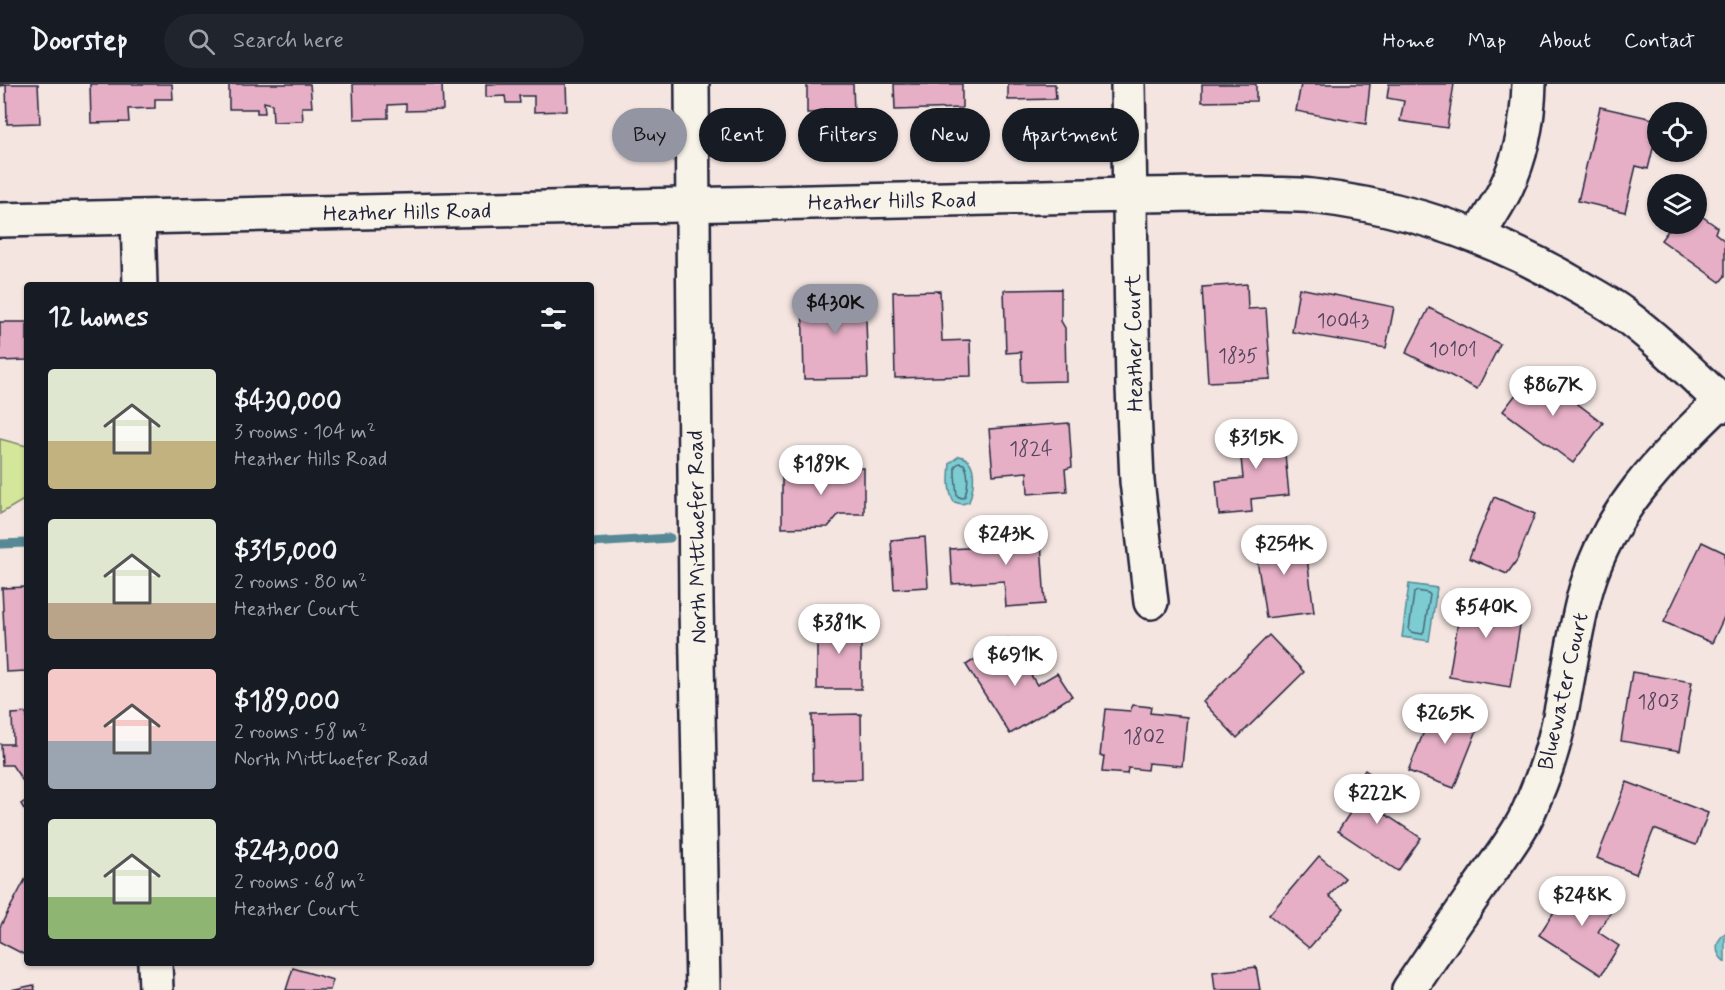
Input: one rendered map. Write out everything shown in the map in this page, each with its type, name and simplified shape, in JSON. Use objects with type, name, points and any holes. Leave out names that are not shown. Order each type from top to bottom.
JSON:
[{"type":"street","name":"North Mitthoefer Road","points":[[692,84],[695,570],[703,990]]},
{"type":"street","name":"Heather Court","points":[[1128,84],[1136,461],[1141,526],[1151,602]]},
{"type":"street","points":[[1478,237],[1506,189],[1516,162],[1526,120],[1529,84]]},
{"type":"street","name":"Heather Hills Road","points":[[0,220],[1130,195],[1311,196],[1389,209],[1436,222],[1527,257],[1623,314],[1676,357],[1723,403]]},
{"type":"street","points":[[138,218],[140,282]]},
{"type":"street","name":"Bluewater Court","points":[[1409,990],[1523,822],[1540,784],[1560,718],[1586,591],[1609,531],[1624,507],[1659,462],[1723,403]]},
{"type":"street","points":[[155,966],[156,990]]},
{"type":"green space","points":[[0,439],[24,445],[24,500],[0,514]]},
{"type":"water","points":[[959,456],[970,462],[973,474],[969,502],[962,504],[954,502],[949,483],[950,463]]},
{"type":"water","points":[[1409,584],[1437,588],[1429,641],[1402,637]]},
{"type":"water","points":[[1725,933],[1725,962],[1721,959],[1717,948],[1719,940]]},
{"type":"building","points":[[0,84],[38,84],[40,123],[7,124],[6,85],[0,86]]},
{"type":"building","points":[[90,84],[172,84],[173,99],[155,99],[155,108],[128,109],[129,122],[91,123]]},
{"type":"building","points":[[229,84],[310,84],[312,107],[302,107],[303,121],[273,122],[272,104],[264,102],[265,113],[257,113],[257,109],[229,109]]},
{"type":"building","points":[[353,84],[442,84],[443,110],[406,111],[406,104],[388,105],[388,118],[354,119]]},
{"type":"building","points":[[486,84],[566,84],[567,111],[534,112],[534,96],[519,96],[520,103],[506,103],[505,96],[486,97]]},
{"type":"building","points":[[807,84],[853,84],[854,108],[807,108]]},
{"type":"building","points":[[894,84],[962,84],[962,108],[898,110],[895,108]]},
{"type":"building","points":[[1008,84],[1055,84],[1056,99],[1008,100]]},
{"type":"building","points":[[1202,84],[1256,84],[1256,101],[1202,102]]},
{"type":"building","points":[[1301,84],[1370,84],[1366,124],[1296,111]]},
{"type":"building","points":[[1389,84],[1454,84],[1447,128],[1400,121],[1404,101],[1387,98]]},
{"type":"building","points":[[1600,107],[1647,118],[1647,162],[1650,162],[1648,169],[1636,166],[1625,212],[1578,201]]},
{"type":"building","points":[[1707,220],[1717,227],[1715,233],[1725,241],[1725,276],[1720,282],[1661,240],[1666,234],[1707,234]]},
{"type":"building","points":[[1247,284],[1248,309],[1266,308],[1271,379],[1208,382],[1202,287]]},
{"type":"building","points":[[1299,288],[1394,307],[1386,348],[1292,332]]},
{"type":"building","points":[[1061,289],[1061,321],[1065,328],[1066,381],[1022,382],[1021,352],[1006,353],[1004,290]]},
{"type":"building","points":[[865,291],[868,378],[804,379],[802,292]]},
{"type":"building","points":[[940,291],[942,341],[970,340],[971,376],[895,378],[893,292]]},
{"type":"building","points":[[1429,308],[1500,344],[1477,389],[1406,353]]},
{"type":"building","points":[[0,322],[24,322],[24,360],[0,361]]},
{"type":"building","points":[[1534,371],[1603,423],[1573,463],[1503,411]]},
{"type":"building","points":[[1069,423],[1072,467],[1065,469],[1067,491],[1028,494],[1027,472],[993,475],[989,429]]},
{"type":"building","points":[[1282,423],[1289,495],[1251,499],[1252,512],[1219,515],[1216,481],[1243,478],[1238,427]]},
{"type":"building","points":[[782,468],[864,468],[864,514],[839,514],[828,527],[782,528]]},
{"type":"building","points":[[1494,497],[1535,514],[1517,560],[1507,574],[1469,558]]},
{"type":"building","points":[[1040,527],[1045,604],[1006,607],[1004,581],[952,584],[950,549],[998,546],[997,530]]},
{"type":"building","points":[[1304,535],[1314,612],[1266,618],[1254,540]]},
{"type":"building","points":[[925,537],[928,587],[894,589],[891,540]]},
{"type":"building","points":[[1702,542],[1725,553],[1725,615],[1712,643],[1664,622]]},
{"type":"building","points":[[24,587],[24,671],[6,672],[2,588]]},
{"type":"building","points":[[1463,591],[1524,601],[1510,687],[1449,677]]},
{"type":"building","points":[[817,621],[861,621],[861,689],[817,689]]},
{"type":"building","points":[[1269,635],[1304,672],[1237,738],[1203,702]]},
{"type":"building","points":[[1008,638],[1037,685],[1057,673],[1072,696],[1010,734],[966,665]]},
{"type":"building","points":[[1632,672],[1692,682],[1680,751],[1621,741]]},
{"type":"building","points":[[1436,702],[1481,720],[1454,788],[1408,771]]},
{"type":"building","points":[[1133,705],[1151,707],[1150,713],[1187,717],[1182,766],[1148,763],[1147,770],[1128,768],[1127,774],[1102,772],[1104,756],[1100,756],[1105,709],[1130,711]]},
{"type":"building","points":[[24,713],[24,783],[12,765],[2,765],[1,744],[13,744],[12,714]]},
{"type":"building","points":[[861,714],[862,779],[813,780],[812,715]]},
{"type":"building","points":[[1365,770],[1390,787],[1376,808],[1421,838],[1398,871],[1338,831],[1357,802],[1350,793]]},
{"type":"building","points":[[1627,782],[1708,813],[1696,845],[1654,829],[1636,874],[1597,858]]},
{"type":"building","points":[[1319,856],[1345,878],[1329,896],[1344,908],[1309,948],[1269,915]]},
{"type":"building","points":[[1575,879],[1615,905],[1598,932],[1619,946],[1601,975],[1539,935]]},
{"type":"building","points":[[24,882],[24,954],[0,942],[0,927]]},
{"type":"building","points":[[1256,967],[1260,990],[1215,990],[1213,972]]},
{"type":"building","points":[[293,968],[333,980],[330,990],[286,990]]},
{"type":"building","points":[[34,985],[35,990],[11,990]]},
{"type":"waterway","points":[[594,543],[670,538]]},
{"type":"waterway","points":[[0,544],[24,543]]}]
